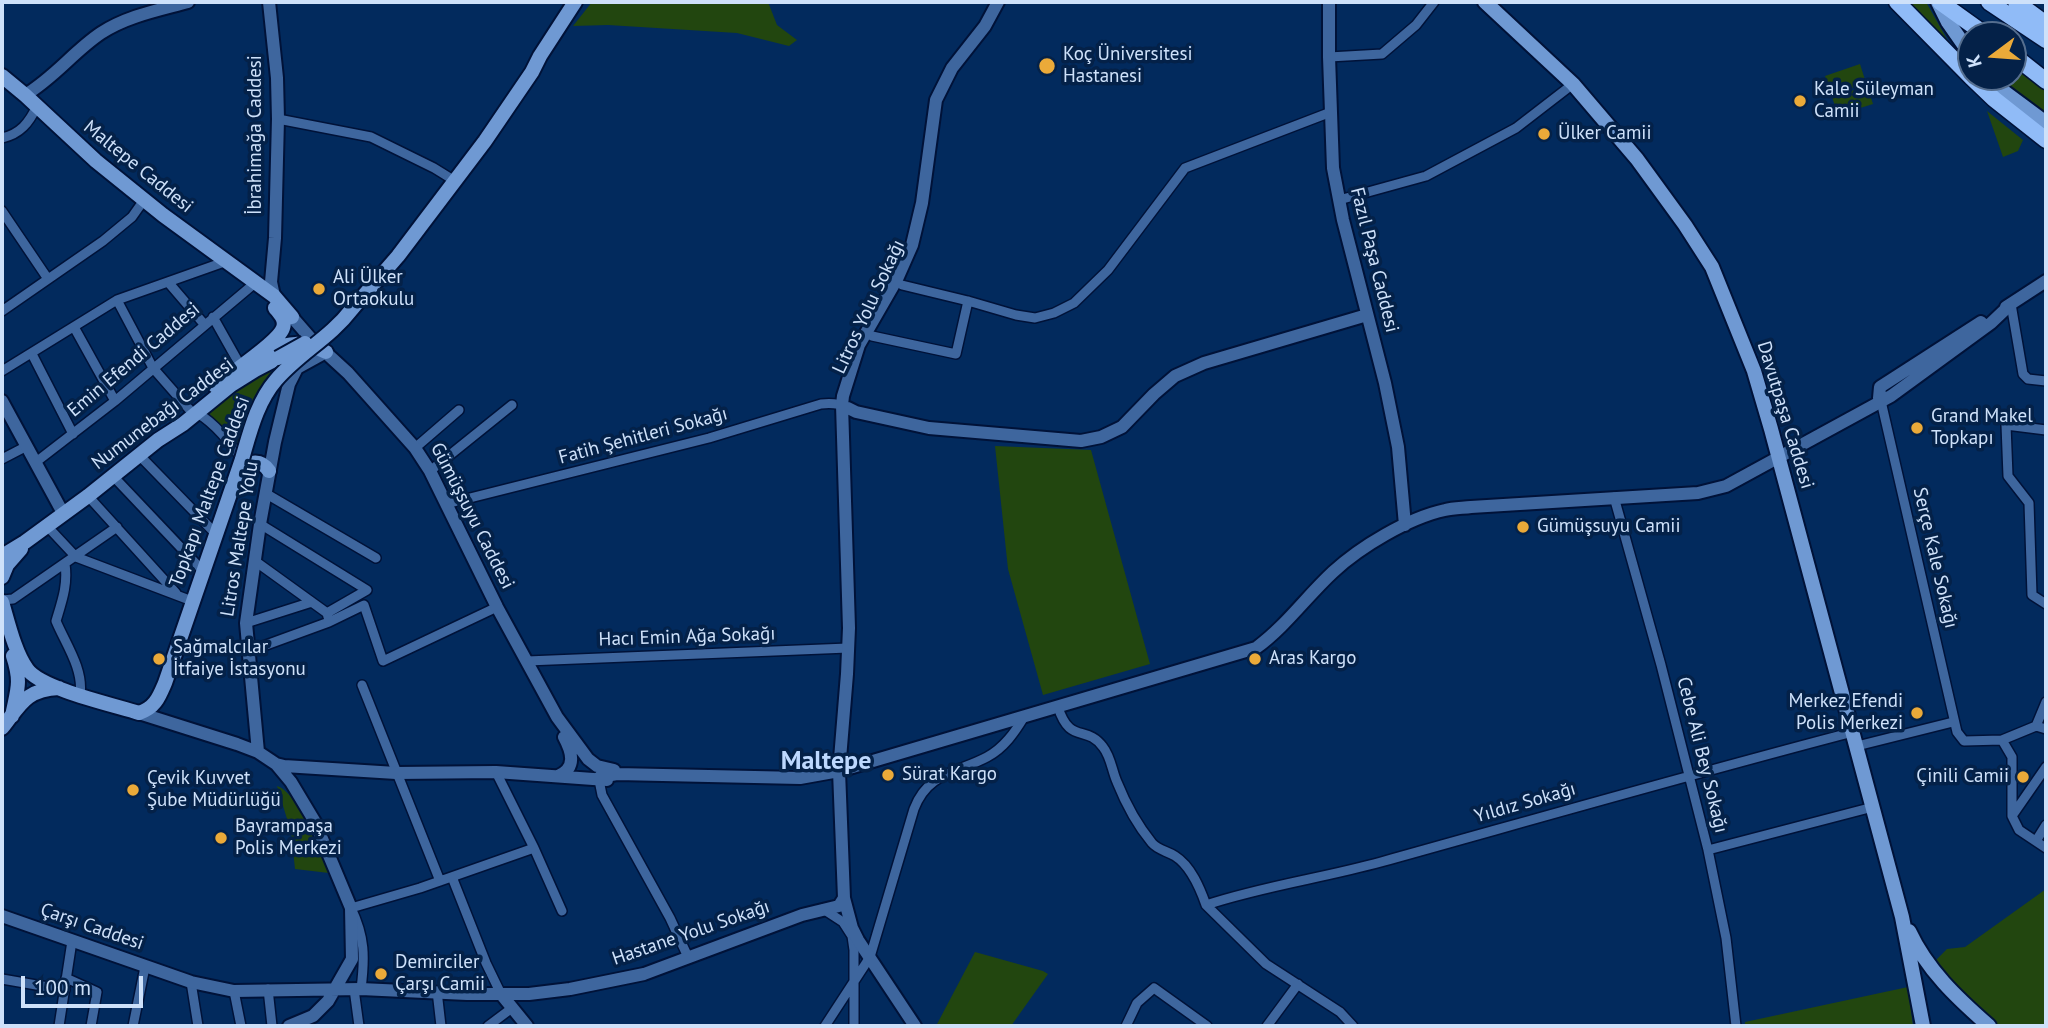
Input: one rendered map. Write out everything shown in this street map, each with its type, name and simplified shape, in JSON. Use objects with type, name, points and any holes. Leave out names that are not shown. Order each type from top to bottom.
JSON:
[{"type":"highway","points":[[1897,2],[1957,63]]},
{"type":"highway","points":[[1939,2],[1966,21]]},
{"type":"highway","points":[[1989,2],[2046,40]]},
{"type":"highway","points":[[2018,2],[2046,16]]},
{"type":"highway","points":[[2018,2],[2046,24]]},
{"type":"highway","points":[[2027,66],[2046,81]]},
{"type":"highway","points":[[1986,91],[2046,140]]},
{"type":"main road","points":[[25,95],[40,86],[99,34],[120,22],[188,2]]},
{"type":"main road","name":"İbrahimağa Caddesi","points":[[270,2],[278,119],[275,238],[271,282],[274,296]]},
{"type":"main road","name":"Topkapı Maltepe Caddesi","points":[[139,713],[154,706],[159,698],[259,407],[275,380],[334,330],[410,241],[485,141],[575,2]]},
{"type":"main road","name":"Topkapı Maltepe Caddesi","points":[[532,72],[545,58],[583,2]]},
{"type":"main road","name":"Litros Yolu Sokağı","points":[[915,1026],[862,952],[844,898],[839,771],[844,764],[849,745],[855,567],[852,493],[842,396],[859,345],[897,279],[918,226],[939,102],[952,68],[985,26],[998,2]]},
{"type":"main road","name":"Litros Yolu Sokağı","points":[[845,406],[872,336],[902,285],[917,250],[929,210],[939,102],[956,73],[991,29],[1005,2]]},
{"type":"main road","name":"Fazıl Paşa Caddesi","points":[[1329,2],[1332,168],[1398,447],[1405,524]]},
{"type":"main road","name":"Davutpaşa Caddesi","points":[[1485,2],[1573,84],[1658,186],[1712,267],[1754,371],[1779,458],[1902,917],[1923,1026]]},
{"type":"main road","points":[[1939,2],[1957,35]]},
{"type":"main road","name":"Maltepe Caddesi","points":[[2,76],[96,162],[255,283]]},
{"type":"main road","points":[[2001,91],[2046,132]]},
{"type":"main road","points":[[2003,91],[2046,122]]},
{"type":"main road","points":[[255,283],[272,267]]},
{"type":"main road","points":[[276,764],[396,773],[496,772],[599,780],[603,775],[617,774],[800,778],[839,771],[1256,648],[1276,634],[1332,573],[1360,549],[1405,524],[1443,510],[1485,505],[1698,493],[1726,486],[1881,401],[1880,387],[2046,281]]},
{"type":"main road","points":[[255,283],[274,296],[292,317]]},
{"type":"main road","points":[[193,411],[240,365],[264,350],[284,325],[281,315],[255,283]]},
{"type":"main road","name":"Numunebağı Caddesi","points":[[3,551],[25,542],[47,526],[158,440],[172,433],[193,411],[230,385],[296,350],[352,309]]},
{"type":"main road","points":[[845,406],[878,417],[929,428],[1081,441],[1101,437],[1122,427],[1175,376],[1204,363],[1367,315]]},
{"type":"main road","name":"Gümüşsuyu Caddesi","points":[[292,317],[348,373],[415,448],[557,717]]},
{"type":"main road","points":[[264,350],[294,343],[313,346],[326,352]]},
{"type":"main road","name":"Litros Maltepe Yolu","points":[[258,752],[246,623],[265,493],[289,384],[297,368],[326,352]]},
{"type":"main road","points":[[2,401],[63,513]]},
{"type":"main road","points":[[241,464],[260,463],[269,471]]},
{"type":"main road","points":[[2,577],[7,565],[25,542]]},
{"type":"main road","points":[[2,601],[27,669],[34,677],[80,695],[258,752],[276,764],[291,782],[315,822],[351,908],[352,959],[314,1021],[289,1026]]},
{"type":"main road","points":[[2,625],[19,678],[12,716]]},
{"type":"main road","points":[[2,728],[26,698],[47,689],[61,688]]},
{"type":"main road","points":[[557,717],[581,752],[597,766],[688,777]]},
{"type":"main road","points":[[557,717],[572,760],[569,769],[558,776]]},
{"type":"main road","name":"Hastane Yolu Sokağı","points":[[334,990],[528,995],[570,989],[643,974],[802,915],[839,906],[844,898]]},
{"type":"main road","name":"Çarşı Caddesi","points":[[2,916],[191,982],[234,991],[334,990]]},
{"type":"main road","name":"Davutpaşa Caddesi","points":[[1902,917],[1920,951],[1942,983],[1989,1026]]},
{"type":"main road","points":[[1916,980],[1927,975],[1942,983]]},
{"type":"main road","points":[[501,994],[527,1026]]},
{"type":"street","points":[[1329,57],[1382,54],[1416,25],[1434,2]]},
{"type":"street","points":[[1339,200],[1426,176],[1516,128],[1573,84]]},
{"type":"street","points":[[2,138],[22,129],[30,121],[37,106]]},
{"type":"street","points":[[902,285],[1016,315],[1035,318],[1054,313],[1074,303],[1108,270],[1185,168],[1331,112]]},
{"type":"street","points":[[278,119],[371,137],[455,181]]},
{"type":"street","points":[[2,311],[112,233],[132,217],[144,200]]},
{"type":"street","points":[[2,211],[48,279]]},
{"type":"street","points":[[2,371],[117,300],[227,261]]},
{"type":"street","points":[[168,282],[204,324]]},
{"type":"street","name":"Emin Efendi Caddesi","points":[[36,463],[115,401],[255,283]]},
{"type":"street","points":[[117,300],[153,368],[193,411],[206,419],[222,435],[241,464]]},
{"type":"street","points":[[872,336],[956,354],[968,301]]},
{"type":"street","points":[[2011,304],[2023,374],[2028,379],[2046,381]]},
{"type":"street","points":[[212,317],[240,365]]},
{"type":"street","points":[[74,327],[115,401]]},
{"type":"street","points":[[32,354],[73,434]]},
{"type":"street","name":"Serçe Kale Sokağı","points":[[1881,401],[1954,722]]},
{"type":"street","name":"Fatih Şehitleri Sokağı","points":[[446,504],[709,438],[821,404],[845,406]]},
{"type":"street","points":[[429,471],[512,405]]},
{"type":"street","points":[[415,448],[459,410]]},
{"type":"street","points":[[2046,430],[2006,425],[2008,476],[2029,503],[2032,595],[2046,604]]},
{"type":"street","points":[[2,459],[27,446]]},
{"type":"street","points":[[140,456],[215,533]]},
{"type":"street","points":[[113,476],[203,571]]},
{"type":"street","points":[[265,493],[376,558]]},
{"type":"street","points":[[88,496],[178,594]]},
{"type":"street","name":"Cebe Ali Bey Sokağı","points":[[1614,497],[1661,665],[1708,850],[1726,938],[1737,1026]]},
{"type":"street","points":[[260,524],[367,590],[328,617]]},
{"type":"street","points":[[47,526],[76,557],[192,601]]},
{"type":"street","points":[[2,601],[13,599],[117,527]]},
{"type":"street","points":[[255,561],[312,602],[328,617]]},
{"type":"street","points":[[65,564],[66,590],[56,621],[79,673],[82,685],[80,695]]},
{"type":"street","points":[[246,623],[312,602]]},
{"type":"street","points":[[247,652],[328,617],[364,605],[383,661],[497,607]]},
{"type":"street","name":"Hacı Emin Ağa Sokağı","points":[[527,661],[851,648]]},
{"type":"street","points":[[362,685],[440,881]]},
{"type":"street","points":[[2036,726],[2046,702]]},
{"type":"street","points":[[1058,707],[1062,721],[1070,730],[1099,741],[1144,831],[1153,844],[1176,856],[1186,866],[1206,905],[1266,964],[1340,1012],[1353,1026]]},
{"type":"street","points":[[854,1026],[853,984],[862,952],[922,791],[934,781],[998,750],[1024,717]]},
{"type":"street","points":[[1855,739],[1954,722],[1964,741],[2002,740],[2036,726],[2046,729]]},
{"type":"street","name":"Yıldız Sokağı","points":[[1206,905],[1244,893],[1350,870],[1689,775],[1855,739]]},
{"type":"street","points":[[2002,740],[2012,757],[2012,816],[2019,830],[2046,848]]},
{"type":"street","points":[[2012,816],[2046,766]]},
{"type":"street","points":[[496,772],[562,911]]},
{"type":"street","points":[[599,780],[602,794],[670,918],[688,957]]},
{"type":"street","points":[[1708,850],[1873,807]]},
{"type":"street","points":[[2036,841],[2046,825]]},
{"type":"street","points":[[359,1026],[357,989],[364,969],[363,940],[351,908],[534,848]]},
{"type":"street","points":[[452,877],[501,994]]},
{"type":"street","points":[[823,909],[847,926],[862,952],[853,984],[825,1026]]},
{"type":"street","points":[[59,1026],[72,941]]},
{"type":"street","points":[[132,1026],[145,967]]},
{"type":"street","points":[[66,978],[97,992],[91,1026]]},
{"type":"street","points":[[2,979],[65,990]]},
{"type":"street","points":[[191,982],[198,1026]]},
{"type":"street","points":[[1267,1026],[1298,984]]},
{"type":"street","points":[[1126,1026],[1137,1003],[1154,988],[1207,1026]]},
{"type":"street","points":[[268,989],[272,1026]]},
{"type":"street","points":[[234,991],[241,1026]]},
{"type":"street","points":[[437,991],[441,1026]]},
{"type":"street","points":[[488,1026],[512,1008]]},
{"type":"green space","points":[[592,2],[768,2],[777,25],[797,40],[789,46],[737,33],[608,25],[573,26]]},
{"type":"green space","points":[[1903,2],[1926,2],[1952,48]]},
{"type":"green space","points":[[1860,64],[1866,83],[1831,95],[1825,76]]},
{"type":"green space","points":[[2027,76],[2046,90],[2046,116],[2013,91],[2027,91]]},
{"type":"green space","points":[[1867,86],[1873,104],[1838,115],[1832,97]]},
{"type":"green space","points":[[1987,111],[2023,140],[2018,151],[2003,157]]},
{"type":"green space","points":[[269,370],[272,374],[244,427],[239,446],[206,410],[243,384]]},
{"type":"green space","points":[[995,446],[1091,450],[1150,664],[1043,695],[1008,569]]},
{"type":"green space","points":[[277,786],[293,799],[329,873],[295,869],[291,832]]},
{"type":"green space","points":[[2046,889],[2046,1026],[1997,1026],[1936,969],[1936,960],[1947,949],[1965,947]]},
{"type":"green space","points":[[975,952],[1048,974],[1011,1026],[936,1026]]},
{"type":"green space","points":[[1908,987],[1913,1026],[1745,1026],[1745,1022]]},
{"type":"place","name":"Koç Üniversitesi Hastanesi","points":[[1047,66]]},
{"type":"place","name":"Kale Süleyman Camii","points":[[1800,101]]},
{"type":"place","name":"Ülker Camii","points":[[1544,134]]},
{"type":"place","name":"Ali Ülker Ortaokulu","points":[[319,289]]},
{"type":"place","name":"Grand Makel Topkapı","points":[[1917,428]]},
{"type":"place","name":"Gümüşsuyu Camii","points":[[1523,527]]},
{"type":"place","name":"Sağmalcılar İtfaiye İstasyonu","points":[[159,659]]},
{"type":"place","name":"Aras Kargo","points":[[1255,659]]},
{"type":"place","name":"Merkez Efendi Polis Merkezi","points":[[1917,713]]},
{"type":"place","name":"Sürat Kargo","points":[[888,775]]},
{"type":"place","name":"Çinili Camii","points":[[2023,777]]},
{"type":"place","name":"Çevik Kuvvet Şube Müdürlüğü","points":[[133,790]]},
{"type":"place","name":"Bayrampaşa Polis Merkezi","points":[[221,838]]},
{"type":"place","name":"Demirciler Çarşı Camii","points":[[381,974]]},
{"type":"district","name":"Maltepe","points":[[826,762]]}]
